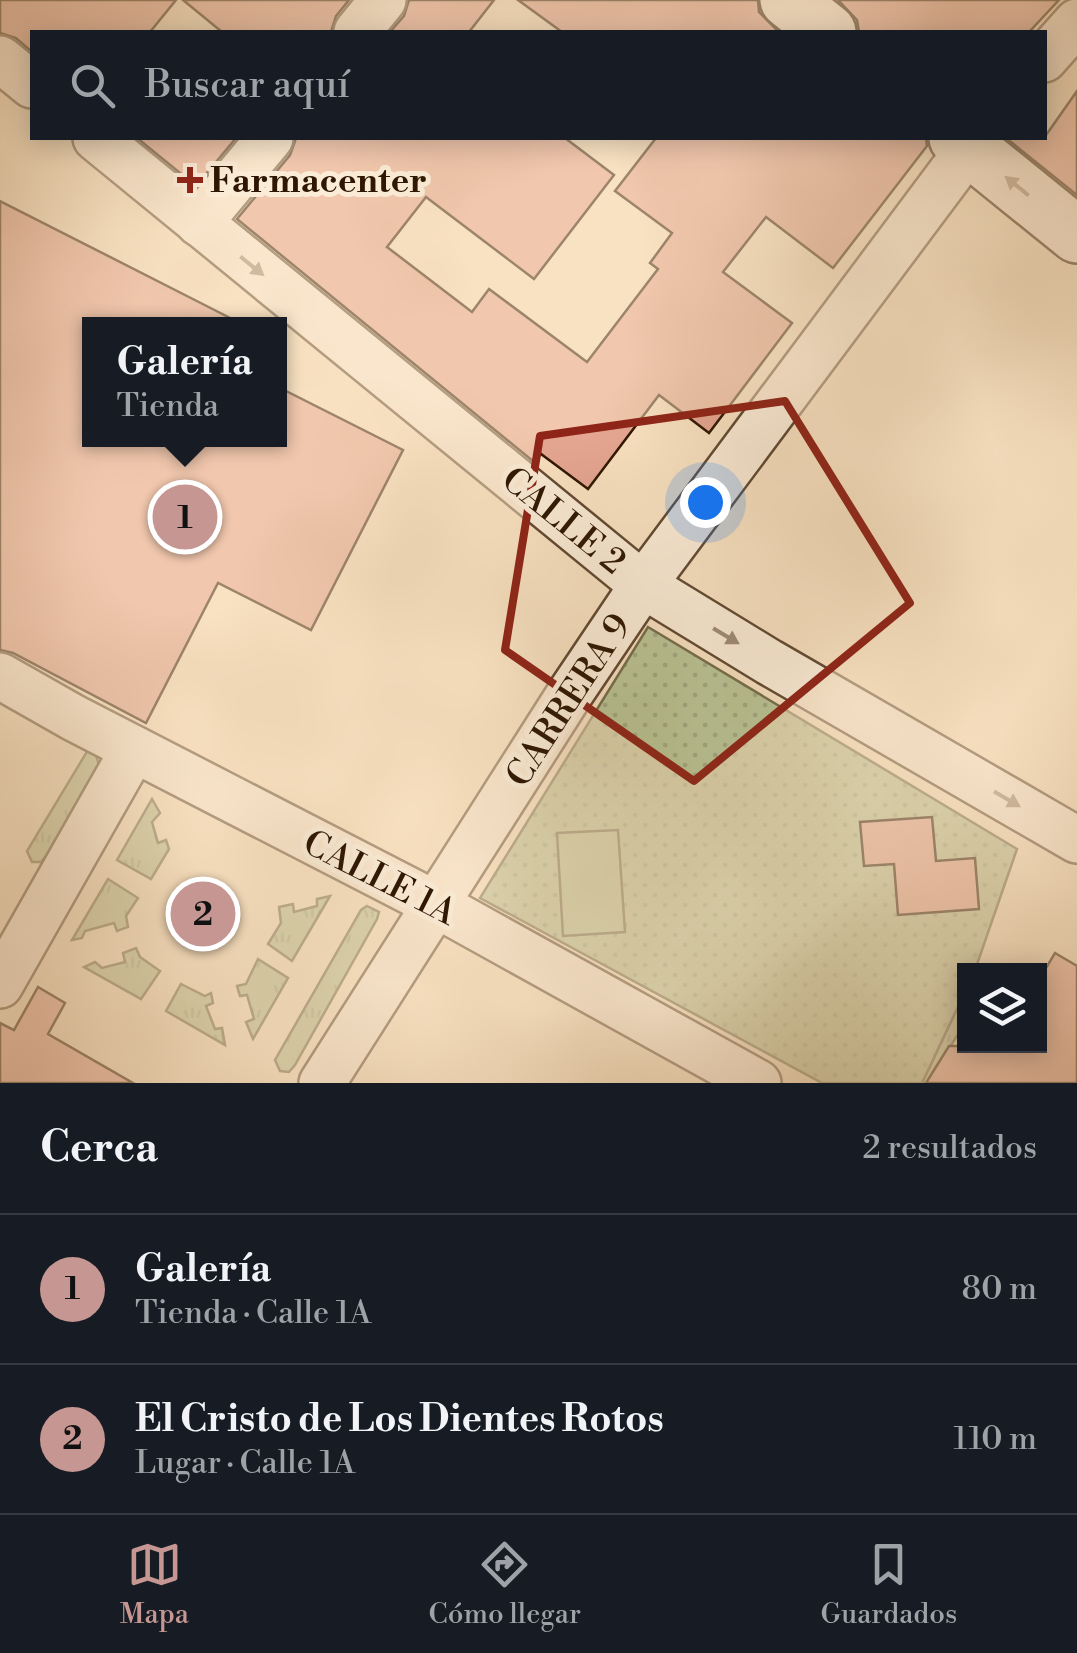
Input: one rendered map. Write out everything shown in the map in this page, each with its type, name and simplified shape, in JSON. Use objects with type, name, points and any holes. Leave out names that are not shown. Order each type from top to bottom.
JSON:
[{"type":"main road","points":[[788,0],[826,30]]},
{"type":"main road","points":[[968,141],[1077,235]]},
{"type":"street","points":[[359,30],[384,0]]},
{"type":"street","points":[[1047,57],[1077,22]]},
{"type":"street","points":[[0,58],[30,84]]},
{"type":"street","name":"CALLE 2","points":[[98,140],[643,585],[1077,840]]},
{"type":"street","points":[[199,223],[268,140]]},
{"type":"street","name":"CARRERA 9","points":[[322,1083],[643,585],[968,141]]},
{"type":"street","name":"CALLE 1A","points":[[0,676],[437,905],[758,1083]]},
{"type":"street","points":[[0,985],[134,749]]},
{"type":"highlighted area","points":[[785,401],[910,603],[694,781],[505,650],[540,436]]},
{"type":"green space","points":[[648,627],[1017,849],[977,963],[957,963],[957,1009],[922,1083],[822,1083],[480,898]]},
{"type":"green space","points":[[88,750],[95,752],[99,765],[46,856],[41,862],[32,862],[27,851]]},
{"type":"green space","points":[[152,799],[160,813],[152,822],[158,843],[166,840],[169,849],[151,879],[117,860]]},
{"type":"green space","points":[[618,830],[625,932],[563,936],[557,833]]},
{"type":"green space","points":[[108,879],[138,898],[126,916],[128,927],[117,931],[114,923],[85,931],[82,938],[72,940]]},
{"type":"green space","points":[[204,884],[228,893],[237,917],[228,941],[204,950],[180,941],[171,917],[180,893]]},
{"type":"green space","points":[[330,896],[292,961],[268,944],[281,923],[279,907],[293,904],[294,912],[317,906],[317,899]]},
{"type":"green space","points":[[367,906],[379,912],[377,919],[295,1065],[289,1072],[280,1071],[275,1060],[361,910]]},
{"type":"green space","points":[[136,948],[140,957],[160,971],[141,999],[84,967],[95,962],[102,968],[125,962],[123,953]]},
{"type":"green space","points":[[258,959],[288,978],[253,1039],[246,1022],[254,1019],[247,995],[240,996],[237,986],[246,984]]},
{"type":"green space","points":[[181,984],[205,996],[211,993],[213,1003],[206,1006],[215,1029],[222,1028],[225,1045],[166,1011]]},
{"type":"green space","points":[[957,1009],[957,1036],[927,1083],[922,1083]]},
{"type":"building","points":[[0,0],[176,0],[152,30],[30,30],[30,50],[16,38],[0,33]]},
{"type":"building","points":[[183,0],[349,0],[336,16],[332,30],[220,30]]},
{"type":"building","points":[[409,0],[494,0],[471,30],[392,30],[404,16]]},
{"type":"building","points":[[518,0],[758,0],[759,12],[777,30],[559,30]]},
{"type":"building","points":[[838,0],[1059,0],[1031,30],[859,30],[857,20]]},
{"type":"building","points":[[1077,91],[1077,195],[1008,140],[1047,140],[1047,134]]},
{"type":"building","points":[[139,140],[234,140],[196,186]]},
{"type":"building","points":[[295,140],[568,140],[614,175],[534,279],[426,197],[387,247],[472,312],[489,289],[587,362],[658,269],[650,263],[672,233],[615,191],[654,140],[926,140],[927,146],[833,268],[766,217],[723,272],[792,323],[709,433],[659,395],[588,489],[541,454],[534,462],[237,219],[290,155]]},
{"type":"building","points":[[0,201],[228,317],[82,317],[82,447],[287,447],[287,392],[403,450],[311,630],[218,583],[146,723],[13,653],[0,650]]},
{"type":"building","points":[[932,817],[936,861],[975,858],[979,909],[898,915],[894,864],[864,866],[860,822]]},
{"type":"building","points":[[1055,953],[1077,966],[1077,1083],[926,1083],[949,1046],[957,1046],[957,1053],[1047,1053],[1047,966]]},
{"type":"building","points":[[38,987],[65,1003],[48,1034],[133,1083],[0,1083],[0,1023],[14,1030]]},
{"type":"place","name":"Farmacenter","points":[[190,180]]},
{"type":"place","name":"Galería","points":[[185,517]]},
{"type":"place","name":"El Cristo de Los Dientes Rotos","points":[[203,914]]}]
